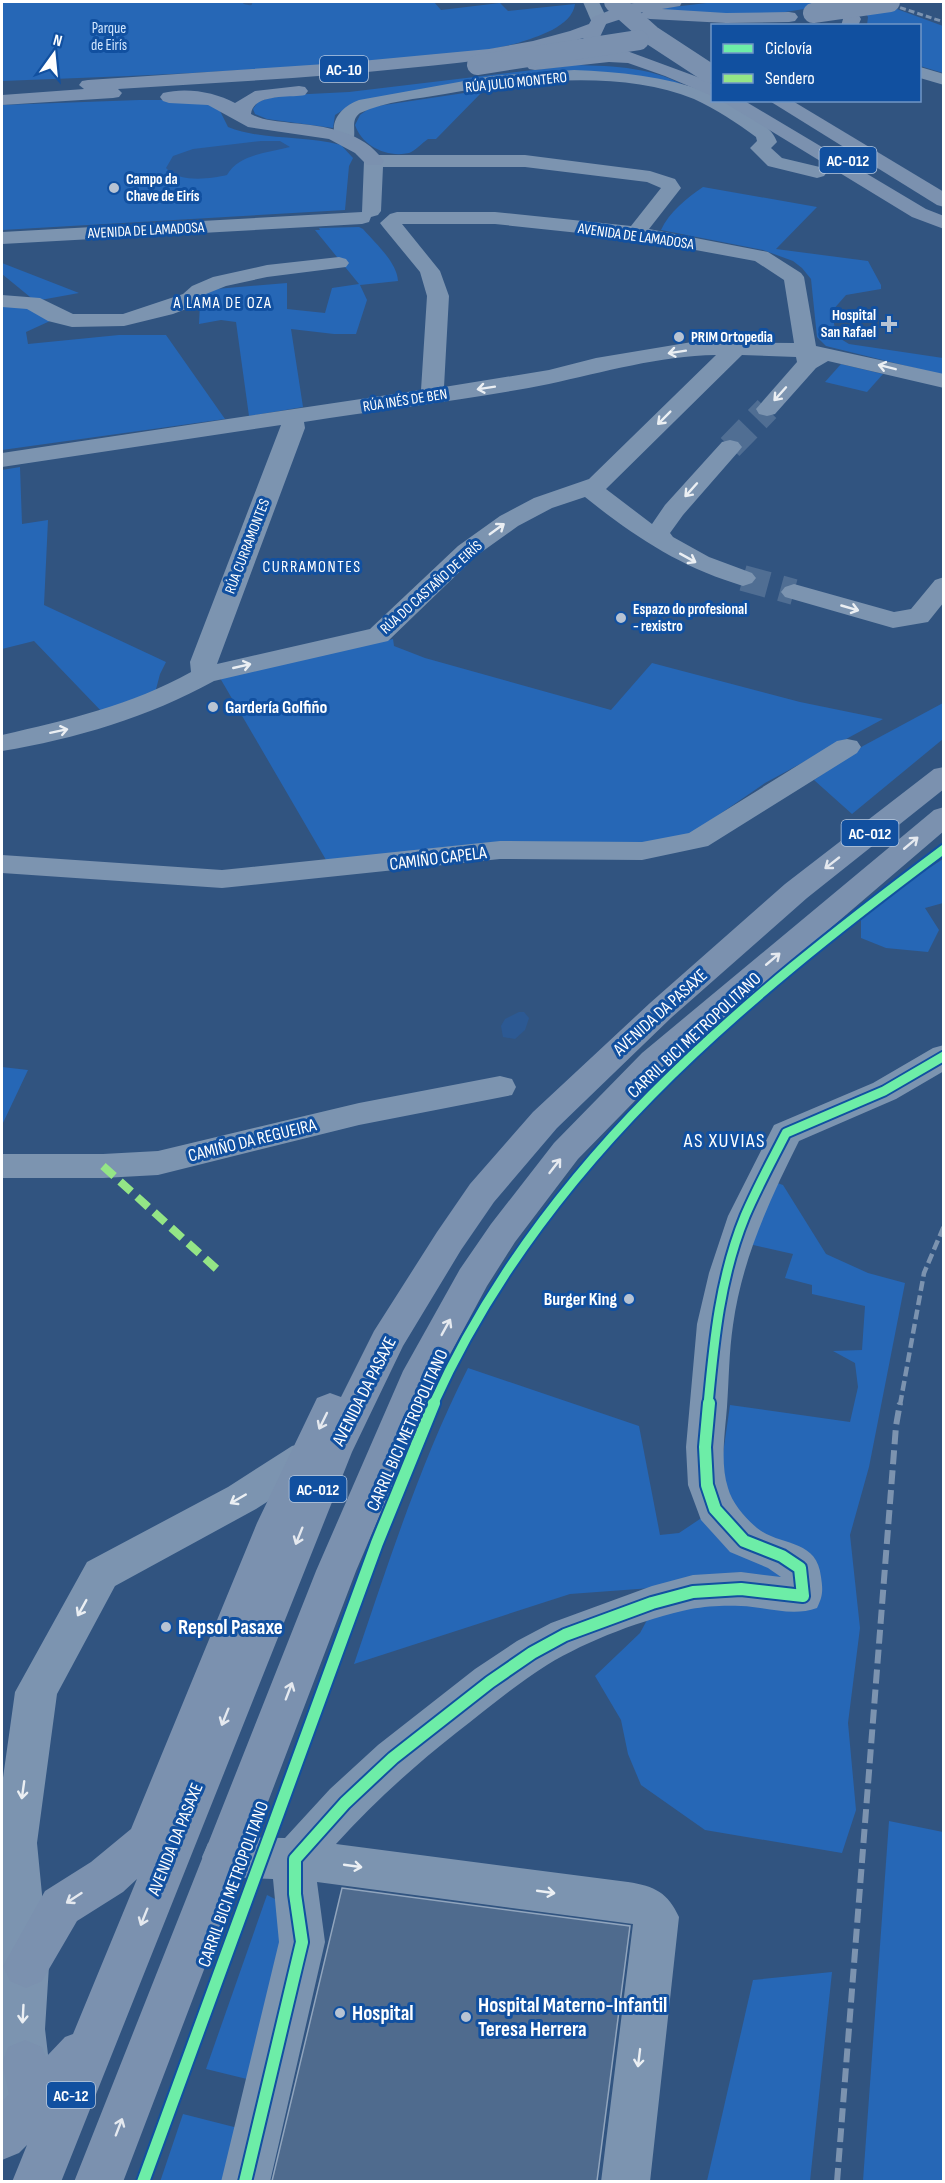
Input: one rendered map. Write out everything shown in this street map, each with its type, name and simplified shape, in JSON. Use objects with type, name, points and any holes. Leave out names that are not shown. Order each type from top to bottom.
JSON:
[{"type":"main road","points":[[521,48],[557,36],[575,25],[592,2]]},
{"type":"main road","points":[[614,2],[651,35],[711,71]]},
{"type":"main road","points":[[634,2],[711,71]]},
{"type":"main road","points":[[595,28],[632,8],[674,2]]},
{"type":"main road","points":[[830,2],[847,9],[852,19],[850,24]]},
{"type":"main road","points":[[747,24],[890,2]]},
{"type":"main road","points":[[595,28],[637,15],[665,13],[726,18],[789,17]]},
{"type":"main road","points":[[773,24],[789,17]]},
{"type":"main road","points":[[595,28],[597,46],[671,72],[711,72]]},
{"type":"main road","name":"AC-10","points":[[88,85],[358,68],[521,48],[570,39],[595,28]]},
{"type":"main road","name":"AC-10","points":[[2,100],[356,78],[477,65],[711,29]]},
{"type":"main road","points":[[638,60],[711,72]]},
{"type":"main road","name":"AC-10","points":[[372,84],[564,61],[638,60]]},
{"type":"main road","name":"AC-10","points":[[564,61],[618,64],[671,72]]},
{"type":"main road","name":"AC-10","points":[[2,86],[266,83]]},
{"type":"main road","name":"AC-10","points":[[68,97],[318,89],[263,95],[245,103],[241,116]]},
{"type":"main road","points":[[122,96],[210,99],[226,105],[253,122],[345,138],[362,147],[374,161]]},
{"type":"main road","points":[[732,102],[919,213],[944,221]]},
{"type":"main road","name":"AC-012","points":[[756,102],[944,221]]},
{"type":"main road","name":"AC-012","points":[[780,102],[944,201]]},
{"type":"main road","points":[[802,102],[944,194]]},
{"type":"main road","name":"AVENIDA DA PASAXE","points":[[43,2165],[333,1452],[387,1341],[449,1241],[482,1194],[545,1120],[661,1010],[796,891],[944,775]]},
{"type":"main road","name":"AVENIDA DA PASAXE","points":[[98,2181],[336,1571],[422,1371],[473,1278],[503,1233],[567,1151],[654,1061],[944,816]]},
{"type":"main road","points":[[26,1966],[61,1906],[107,1877],[148,1842],[306,1457],[378,1316],[421,1251],[473,1178],[561,1081],[622,1027],[661,1010]]},
{"type":"main road","points":[[43,2165],[15,2108],[93,2041]]},
{"type":"street","points":[[592,2],[595,28]]},
{"type":"street","points":[[921,72],[944,80]]},
{"type":"street","name":"RÚA JULIO MONTERO","points":[[345,138],[343,124],[348,112],[358,106],[374,102],[537,77],[615,77],[652,82],[693,92],[765,135],[767,142],[760,148],[775,162],[817,172]]},
{"type":"street","points":[[367,215],[374,161],[525,161],[650,177],[668,183],[671,188],[636,233]]},
{"type":"street","name":"AVENIDA DE LAMADOSA","points":[[2,238],[367,215],[371,224],[394,220],[495,218],[636,233],[761,256],[794,277],[814,356]]},
{"type":"street","points":[[394,220],[430,271],[438,296],[432,390],[436,395]]},
{"type":"street","points":[[2,301],[32,303],[56,316],[72,321],[115,321],[165,309],[190,299],[199,290],[220,281],[267,271],[339,262]]},
{"type":"street","name":"RÚA INÉS DE BEN","points":[[2,460],[292,418],[549,377],[596,365],[692,349],[736,348],[814,356],[944,381]]},
{"type":"street","name":"RÚA DO CASTAÑO DE EIRÍS","points":[[2,743],[78,726],[181,690],[205,675],[379,635],[467,551],[509,520],[543,503],[598,484],[736,348]]},
{"type":"street","points":[[767,409],[814,356]]},
{"type":"street","name":"RÚA CURRAMONTES","points":[[205,675],[203,662],[293,428],[292,418]]},
{"type":"street","points":[[663,543],[658,533],[674,510],[730,447]]},
{"type":"street","points":[[589,488],[663,543],[696,562],[743,578]]},
{"type":"street","points":[[794,592],[893,620],[919,616],[944,585]]},
{"type":"street","name":"CAMIÑO CAPELA","points":[[2,864],[222,879],[500,850],[642,851],[698,840],[847,747]]},
{"type":"street","points":[[245,2181],[302,1942],[295,1894],[295,1859],[345,1803],[393,1758],[446,1717],[532,1653],[565,1635],[652,1603],[693,1592],[741,1589],[803,1596],[800,1568],[782,1556],[744,1541],[715,1509],[707,1485],[705,1447],[715,1324],[727,1272],[745,1216],[786,1133],[798,1126],[874,1096],[944,1056]]},
{"type":"street","name":"CAMIÑO DA REGUEIRA","points":[[2,1166],[103,1166],[158,1163],[359,1114],[500,1087]]},
{"type":"street","points":[[15,2108],[26,1966],[15,1843],[36,1692],[101,1574],[242,1498],[306,1457]]},
{"type":"street","points":[[224,1857],[295,1859],[608,1900],[651,1909],[656,1917],[625,2181]]},
{"type":"green space","name":"Parque de Eirís","points":[[2,2],[434,2],[441,10],[500,3],[508,11],[575,4],[567,19],[543,34],[497,48],[454,55],[217,72],[2,81]]},
{"type":"green space","points":[[715,2],[817,2],[829,5],[779,13],[727,15],[656,9]]},
{"type":"green space","points":[[886,5],[943,26],[943,73],[921,66],[921,24],[867,24],[868,17],[863,9]]},
{"type":"green space","points":[[575,65],[620,67],[649,72],[690,89],[567,73],[348,107],[335,115],[333,128],[267,119],[255,114],[253,109],[258,102],[289,95],[349,92]]},
{"type":"green space","points":[[484,90],[436,139],[428,139],[409,153],[392,154],[376,149],[363,139],[355,125],[360,115],[371,107]]},
{"type":"green space","name":"Parque de Eirís","points":[[187,100],[218,107],[228,127],[241,131],[341,145],[353,158],[349,166],[345,210],[2,230],[2,105]]},
{"type":"green space","points":[[703,187],[817,207],[776,249],[868,261],[881,285],[881,289],[846,295],[832,311],[836,336],[849,344],[943,358],[943,375],[826,346],[817,337],[811,279],[793,261],[763,250],[661,230],[674,211]]},
{"type":"green space","points":[[359,227],[390,260],[398,281],[360,285],[367,300],[356,334],[291,329],[303,407],[249,416],[236,322],[221,320],[199,324],[200,303],[193,302],[212,285],[216,289],[287,283],[287,309],[325,313],[332,288],[359,284],[315,230]]},
{"type":"green space","points":[[2,263],[79,293],[35,301],[2,274]]},
{"type":"green space","points":[[2,304],[22,304],[50,321],[26,332],[28,344],[119,335],[166,335],[225,419],[2,450]]},
{"type":"green space","points":[[841,364],[883,374],[867,392],[825,382]]},
{"type":"green space","points":[[20,467],[22,524],[48,520],[44,605],[166,662],[154,697],[104,714],[34,641],[2,649],[2,470]]},
{"type":"green space","points":[[393,639],[394,646],[425,658],[611,710],[652,663],[800,702],[883,719],[765,783],[685,838],[623,845],[329,865],[220,678]]},
{"type":"green space","points":[[943,703],[943,739],[852,814],[814,780],[863,746]]},
{"type":"green space","points":[[943,859],[943,903],[925,908],[939,930],[928,952],[886,948],[861,938],[861,920],[889,894]]},
{"type":"green space","points":[[2,1067],[28,1070],[2,1125]]},
{"type":"green space","points":[[771,1181],[783,1185],[826,1254],[868,1273],[905,1283],[869,1467],[850,1535],[860,1628],[848,1723],[856,1810],[842,1853],[705,1830],[641,1785],[628,1754],[621,1720],[595,1676],[640,1633],[665,1587],[570,1594],[354,1664],[420,1477],[468,1368],[639,1426],[660,1535],[679,1533],[715,1509],[730,1405],[850,1422],[858,1387],[855,1363],[833,1351],[862,1350],[865,1306],[812,1294],[812,1285],[785,1278],[793,1254],[749,1244]]},
{"type":"green space","points":[[889,1821],[943,1832],[943,2181],[863,2181]]},
{"type":"green space","points":[[267,1895],[275,1899],[289,1925],[251,2080],[206,2069]]},
{"type":"green space","points":[[832,1972],[810,2181],[707,2181],[753,1980]]},
{"type":"green space","points":[[183,2114],[238,2128],[223,2181],[160,2182]]},
{"type":"shaded area","points":[[280,141],[290,147],[246,158],[232,168],[227,175],[187,178],[172,173],[166,168],[173,156],[193,149]]},
{"type":"shaded area","points":[[524,1012],[529,1018],[525,1030],[515,1039],[503,1037],[501,1026],[505,1019]]},
{"type":"building","name":"Hospital Materno-Infantil Teresa Herrera","points":[[342,1888],[630,1926],[597,2181],[272,2181]]},
{"type":"waterway","points":[[245,2],[250,3]]},
{"type":"tunnel","points":[[730,447],[767,409]]},
{"type":"tunnel","points":[[743,578],[794,592]]},
{"type":"railway","points":[[883,2],[944,22]]},
{"type":"railway","points":[[900,1405],[924,1273],[944,1226]]},
{"type":"railway","points":[[837,2182],[896,1426],[900,1403]]},
{"type":"marked path","points":[[103,1166],[220,1272]]},
{"type":"cycle path","name":"CARRIL BICI METROPOLITANO","points":[[143,2182],[397,1491],[441,1387],[494,1289],[525,1242],[569,1185],[666,1079],[773,982],[829,936],[944,849]]},
{"type":"cycle path","points":[[245,2182],[302,1942],[295,1894],[295,1859],[345,1803],[393,1758],[490,1682],[532,1653],[565,1635],[652,1603],[693,1592],[741,1589],[803,1596],[800,1568],[782,1556],[744,1541],[715,1509],[707,1485],[705,1447],[715,1324],[727,1273],[745,1216],[786,1133],[807,1122],[884,1091],[944,1056]]},
{"type":"place","name":"Campo da Chave de Eirís","points":[[114,188]]},
{"type":"place","name":"Hospital San Rafael","points":[[889,324]]},
{"type":"place","name":"PRIM Ortopedia","points":[[679,337]]},
{"type":"place","name":"Espazo do profesional - rexistro","points":[[621,618]]},
{"type":"place","name":"Gardería Golfiño","points":[[213,707]]},
{"type":"place","name":"Burger King","points":[[629,1299]]},
{"type":"place","name":"Repsol Pasaxe","points":[[166,1627]]},
{"type":"place","name":"Hospital","points":[[340,2013]]},
{"type":"place","name":"Hospital Materno-Infantil Teresa Herrera","points":[[466,2017]]},
{"type":"district","name":"A LAMA DE OZA","points":[[223,302]]},
{"type":"district","name":"CURRAMONTES","points":[[312,566]]},
{"type":"district","name":"AS XUVIAS","points":[[725,1140]]}]
